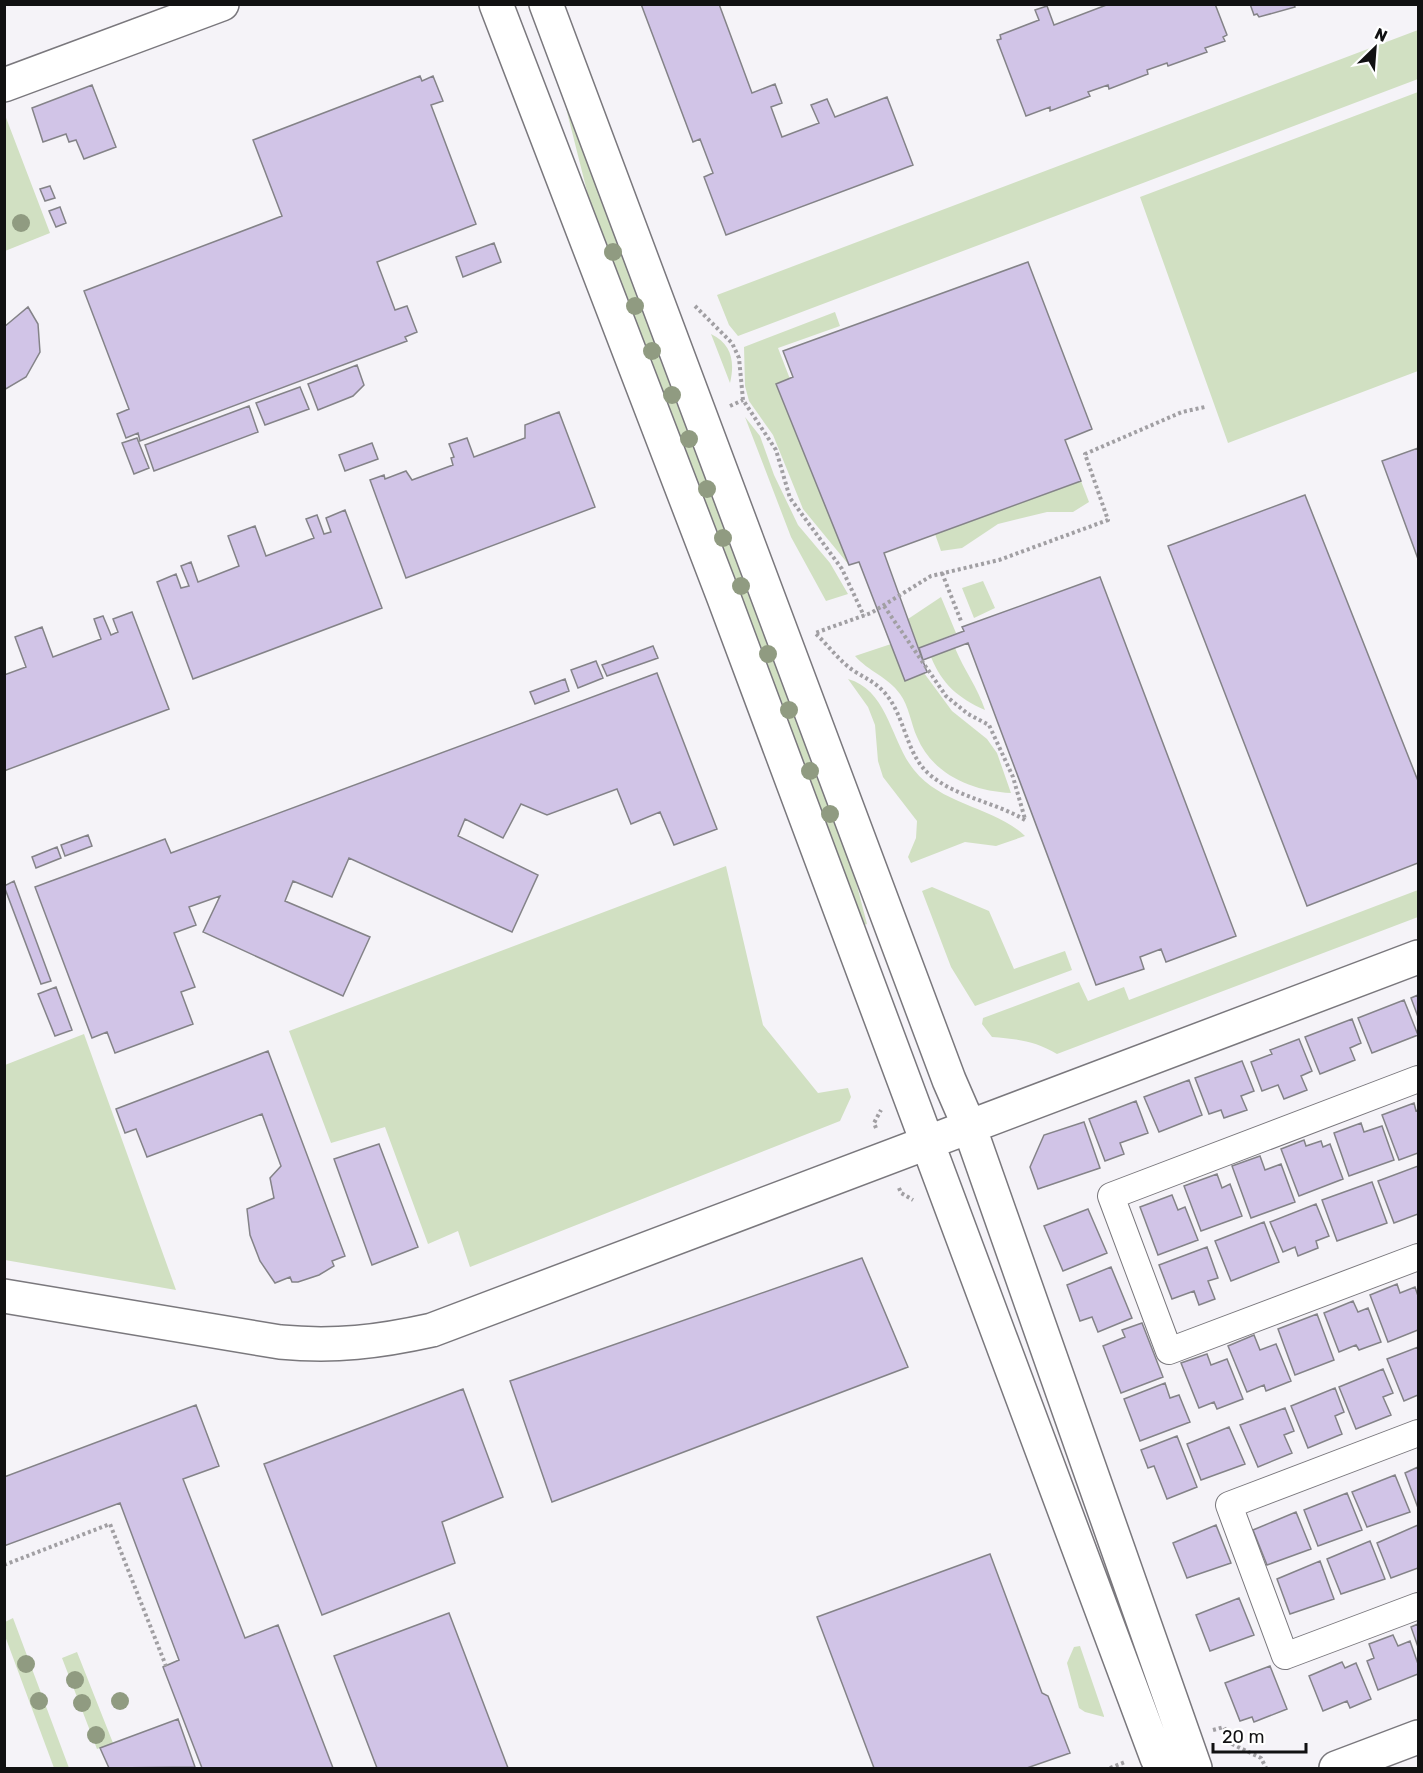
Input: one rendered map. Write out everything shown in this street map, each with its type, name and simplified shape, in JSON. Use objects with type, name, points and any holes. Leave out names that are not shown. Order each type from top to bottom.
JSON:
[{"type":"street","points":[[4,85],[222,4]]},
{"type":"street","points":[[496,4],[724,598],[1157,1758],[1166,1768]]},
{"type":"street","points":[[546,4],[941,1058],[969,1126],[1195,1768]]},
{"type":"street","points":[[4,1296],[280,1342],[322,1346],[361,1344],[432,1330],[927,1141],[1419,957]]},
{"type":"street","points":[[1419,1079],[1111,1196],[1169,1351],[1419,1257]]},
{"type":"street","points":[[1419,1433],[1229,1505],[1285,1656],[1419,1606]]},
{"type":"street","points":[[1336,1768],[1419,1737]]},
{"type":"path","points":[[692,304],[732,343],[739,358],[743,400],[776,450],[790,498],[842,569],[864,616]]},
{"type":"path","points":[[730,406],[743,400]]},
{"type":"path","points":[[884,606],[946,696],[968,714],[989,725],[1013,777],[1025,820],[1006,808],[951,789],[929,774],[914,755],[897,710],[885,692],[871,680],[854,671],[815,633],[864,616],[931,576],[999,560],[1108,520],[1085,454],[1182,412],[1205,406]]},
{"type":"path","points":[[942,573],[961,621]]},
{"type":"path","points":[[4,1565],[110,1524],[166,1666]]},
{"type":"green space","points":[[1418,30],[1418,79],[738,336],[729,325],[717,295]]},
{"type":"green space","points":[[1418,92],[1418,371],[1228,443],[1140,197]]},
{"type":"green space","points":[[570,107],[840,821],[867,924],[862,926],[595,223],[566,108]]},
{"type":"green space","points":[[4,115],[50,233],[5,251]]},
{"type":"green space","points":[[835,312],[840,326],[778,348],[790,379],[777,384],[849,565],[803,509],[773,435],[749,401],[745,386],[744,347]]},
{"type":"green space","points":[[711,334],[728,348],[732,361],[730,383]]},
{"type":"green space","points":[[745,417],[760,436],[774,475],[798,525],[830,563],[848,594],[826,601],[791,537]]},
{"type":"green space","points":[[1081,481],[1089,502],[1073,512],[1047,512],[998,524],[962,548],[941,551],[935,534]]},
{"type":"green space","points":[[983,581],[995,608],[974,618],[962,588]]},
{"type":"green space","points":[[941,597],[956,633],[919,648],[908,619]]},
{"type":"green space","points":[[891,644],[924,673],[952,711],[987,739],[997,753],[1011,793],[996,792],[968,784],[943,771],[933,762],[917,737],[906,704],[900,694],[890,683],[855,656]]},
{"type":"green space","points":[[955,648],[985,710],[952,689],[935,667],[931,657]]},
{"type":"green space","points":[[848,679],[861,685],[872,694],[887,718],[906,759],[926,782],[953,799],[998,818],[1025,836],[996,846],[965,842],[911,863],[908,857],[916,838],[917,821],[883,777],[878,761],[875,725],[868,707]]},
{"type":"green space","points":[[726,866],[763,1025],[818,1093],[848,1088],[851,1097],[840,1121],[470,1267],[458,1231],[428,1244],[385,1127],[331,1143],[289,1031]]},
{"type":"green space","points":[[932,887],[989,911],[1014,969],[1065,951],[1072,970],[975,1006],[951,967],[922,891]]},
{"type":"green space","points":[[1418,890],[1418,917],[1057,1054],[1026,1041],[992,1037],[982,1024],[983,1018],[1079,982],[1088,1001],[1124,987],[1129,1000]]},
{"type":"green space","points":[[84,1034],[176,1290],[5,1260],[5,1065]]},
{"type":"green space","points":[[13,1618],[69,1768],[54,1768],[5,1636],[5,1622]]},
{"type":"green space","points":[[1080,1646],[1104,1717],[1079,1708],[1067,1663],[1074,1647]]},
{"type":"green space","points":[[77,1652],[113,1743],[97,1749],[62,1658]]},
{"type":"building","points":[[641,4],[719,4],[752,93],[775,84],[782,103],[771,107],[782,137],[819,123],[811,105],[827,99],[835,117],[887,97],[913,165],[726,235],[704,177],[713,173],[700,139],[693,142]]},
{"type":"building","points":[[1109,4],[1215,4],[1227,35],[1223,37],[1225,41],[1205,48],[1207,52],[1168,66],[1167,63],[1147,70],[1148,74],[1109,89],[1108,85],[1088,92],[1090,96],[1050,111],[1050,107],[1026,116],[997,40],[1001,39],[1000,35],[1039,20],[1035,10],[1047,6],[1054,25]]},
{"type":"building","points":[[1250,4],[1294,4],[1295,7],[1259,17],[1257,14],[1254,15]]},
{"type":"building","points":[[420,76],[422,81],[433,76],[443,101],[431,105],[476,224],[377,262],[395,310],[407,306],[417,332],[405,337],[407,341],[140,441],[138,433],[126,438],[117,414],[129,409],[84,291],[282,216],[253,140]]},
{"type":"building","points":[[92,85],[116,147],[84,159],[76,140],[69,142],[66,134],[43,142],[32,108]]},
{"type":"building","points":[[50,186],[55,198],[45,201],[40,189]]},
{"type":"building","points":[[60,207],[66,223],[56,227],[49,211]]},
{"type":"building","points":[[494,243],[501,262],[463,277],[456,257]]},
{"type":"building","points":[[1028,262],[1092,429],[1065,440],[1081,481],[884,553],[927,672],[905,681],[859,562],[849,565],[776,384],[793,377],[783,351]]},
{"type":"building","points":[[28,307],[38,324],[40,352],[26,377],[4,390],[4,327]]},
{"type":"building","points":[[357,365],[364,385],[353,396],[318,410],[308,384]]},
{"type":"building","points":[[300,387],[309,409],[265,425],[256,403]]},
{"type":"building","points":[[249,406],[258,432],[154,471],[145,445]]},
{"type":"building","points":[[559,412],[595,507],[406,578],[370,480],[384,475],[385,479],[406,471],[412,480],[453,465],[451,458],[454,457],[449,444],[467,438],[474,457],[525,438],[525,425]]},
{"type":"building","points":[[137,438],[149,468],[134,474],[122,443]]},
{"type":"building","points":[[372,443],[378,459],[345,471],[339,455]]},
{"type":"building","points":[[1418,448],[1418,559],[1382,461]]},
{"type":"building","points":[[1305,495],[1418,781],[1418,863],[1307,906],[1168,546]]},
{"type":"building","points":[[345,510],[382,608],[193,679],[157,582],[176,574],[181,588],[189,586],[181,566],[191,562],[198,582],[239,566],[228,536],[255,526],[266,556],[314,538],[306,519],[317,515],[324,534],[331,532],[326,518]]},
{"type":"building","points":[[1100,577],[1236,936],[1166,962],[1161,949],[1140,957],[1144,969],[1096,985],[968,643],[923,660],[919,648],[964,631],[962,627]]},
{"type":"building","points":[[132,612],[169,709],[4,771],[4,675],[26,667],[15,637],[42,627],[53,657],[101,639],[94,619],[103,616],[111,635],[118,632],[113,619]]},
{"type":"building","points":[[653,646],[658,658],[607,676],[602,665]]},
{"type":"building","points":[[596,661],[603,678],[578,688],[571,670]]},
{"type":"building","points":[[657,673],[717,829],[674,845],[660,812],[631,824],[617,789],[547,815],[521,804],[503,838],[465,819],[458,836],[538,875],[512,932],[349,858],[332,897],[293,881],[285,901],[370,937],[343,996],[203,932],[220,896],[189,907],[196,925],[174,933],[195,987],[181,992],[193,1024],[115,1053],[107,1032],[92,1038],[35,887],[165,839],[171,853]]},
{"type":"building","points":[[565,679],[569,691],[535,704],[530,692]]},
{"type":"building","points":[[88,835],[92,846],[65,856],[61,845]]},
{"type":"building","points":[[57,847],[61,858],[36,868],[32,857]]},
{"type":"building","points":[[14,881],[51,981],[41,984],[4,886]]},
{"type":"building","points":[[56,987],[72,1030],[55,1036],[38,994]]},
{"type":"building","points":[[1418,995],[1418,1017],[1411,998]]},
{"type":"building","points":[[1404,1000],[1418,1035],[1372,1053],[1358,1018]]},
{"type":"building","points":[[1352,1019],[1361,1043],[1350,1048],[1355,1060],[1320,1074],[1305,1037]]},
{"type":"building","points":[[1299,1039],[1312,1071],[1301,1076],[1307,1090],[1284,1099],[1278,1085],[1262,1091],[1251,1062],[1272,1054],[1270,1050]]},
{"type":"building","points":[[268,1051],[345,1256],[332,1261],[334,1266],[319,1275],[298,1282],[292,1282],[290,1277],[275,1283],[260,1261],[250,1235],[247,1209],[274,1198],[270,1178],[281,1166],[262,1114],[147,1157],[136,1129],[125,1133],[116,1109]]},
{"type":"building","points":[[1242,1061],[1254,1091],[1241,1096],[1247,1110],[1224,1118],[1221,1110],[1209,1114],[1195,1078]]},
{"type":"building","points":[[1189,1080],[1202,1115],[1159,1132],[1144,1097]]},
{"type":"building","points":[[1136,1101],[1148,1133],[1120,1143],[1124,1154],[1105,1161],[1089,1119]]},
{"type":"building","points":[[1414,1103],[1416,1111],[1418,1110],[1418,1153],[1399,1160],[1382,1115]]},
{"type":"building","points":[[1084,1122],[1100,1168],[1038,1189],[1030,1167],[1044,1135]]},
{"type":"building","points":[[1361,1123],[1364,1132],[1382,1126],[1394,1160],[1349,1176],[1334,1133]]},
{"type":"building","points":[[1304,1140],[1306,1146],[1321,1141],[1323,1147],[1330,1144],[1343,1179],[1299,1196],[1281,1149]]},
{"type":"building","points":[[379,1144],[418,1247],[372,1265],[334,1159]]},
{"type":"building","points":[[1260,1156],[1265,1170],[1281,1164],[1295,1202],[1251,1218],[1232,1166]]},
{"type":"building","points":[[1418,1166],[1418,1214],[1394,1223],[1378,1181]]},
{"type":"building","points":[[1217,1174],[1222,1188],[1230,1184],[1242,1216],[1201,1231],[1184,1186]]},
{"type":"building","points":[[1372,1182],[1387,1223],[1337,1241],[1322,1200]]},
{"type":"building","points":[[1172,1195],[1178,1210],[1185,1207],[1198,1240],[1158,1255],[1140,1207]]},
{"type":"building","points":[[1316,1204],[1329,1236],[1316,1241],[1318,1248],[1298,1256],[1295,1247],[1283,1252],[1270,1222]]},
{"type":"building","points":[[1088,1209],[1107,1253],[1063,1271],[1044,1226]]},
{"type":"building","points":[[1264,1222],[1279,1262],[1231,1281],[1215,1241]]},
{"type":"building","points":[[1207,1247],[1218,1278],[1208,1281],[1215,1299],[1199,1305],[1194,1291],[1172,1299],[1159,1265]]},
{"type":"building","points":[[862,1258],[908,1367],[552,1502],[510,1381]]},
{"type":"building","points":[[1111,1267],[1132,1318],[1098,1332],[1092,1317],[1080,1321],[1067,1285]]},
{"type":"building","points":[[1397,1284],[1400,1293],[1415,1287],[1418,1296],[1418,1330],[1388,1342],[1370,1295]]},
{"type":"building","points":[[1353,1301],[1358,1312],[1368,1308],[1381,1342],[1359,1350],[1356,1345],[1339,1352],[1324,1313]]},
{"type":"building","points":[[1317,1314],[1334,1360],[1295,1375],[1278,1329]]},
{"type":"building","points":[[1142,1323],[1163,1377],[1121,1393],[1103,1346],[1125,1337],[1122,1330]]},
{"type":"building","points":[[1254,1335],[1260,1350],[1276,1344],[1291,1381],[1266,1391],[1264,1385],[1247,1392],[1228,1346]]},
{"type":"building","points":[[1418,1347],[1418,1395],[1404,1401],[1387,1359]]},
{"type":"building","points":[[1207,1354],[1211,1365],[1227,1359],[1243,1399],[1217,1409],[1214,1402],[1199,1408],[1181,1363]]},
{"type":"building","points":[[1383,1369],[1393,1393],[1383,1397],[1391,1415],[1356,1429],[1339,1387]]},
{"type":"building","points":[[1165,1383],[1170,1398],[1179,1395],[1190,1422],[1140,1441],[1124,1399]]},
{"type":"building","points":[[1335,1388],[1344,1412],[1335,1416],[1342,1434],[1308,1448],[1291,1406]]},
{"type":"building","points":[[463,1389],[503,1497],[442,1522],[455,1563],[322,1615],[264,1464]]},
{"type":"building","points":[[196,1405],[219,1466],[183,1479],[245,1638],[278,1625],[333,1768],[202,1768],[163,1667],[179,1660],[120,1503],[4,1546],[4,1477]]},
{"type":"building","points":[[1285,1408],[1294,1431],[1284,1435],[1292,1453],[1258,1467],[1240,1425]]},
{"type":"building","points":[[1229,1427],[1245,1464],[1201,1480],[1187,1444]]},
{"type":"building","points":[[1177,1436],[1197,1487],[1167,1499],[1154,1466],[1148,1468],[1141,1450]]},
{"type":"building","points":[[1418,1467],[1418,1508],[1405,1473]]},
{"type":"building","points":[[1395,1475],[1410,1512],[1367,1527],[1352,1492]]},
{"type":"building","points":[[1347,1493],[1362,1530],[1318,1546],[1304,1510]]},
{"type":"building","points":[[1296,1512],[1311,1549],[1267,1565],[1253,1530]]},
{"type":"building","points":[[1216,1525],[1231,1563],[1187,1578],[1173,1543]]},
{"type":"building","points":[[1418,1525],[1418,1568],[1391,1578],[1377,1543]]},
{"type":"building","points":[[1370,1541],[1385,1579],[1341,1594],[1327,1559]]},
{"type":"building","points":[[990,1554],[1042,1693],[1048,1696],[1070,1753],[1027,1768],[874,1768],[817,1617]]},
{"type":"building","points":[[1320,1561],[1334,1599],[1290,1614],[1277,1579]]},
{"type":"building","points":[[1239,1598],[1254,1635],[1210,1651],[1196,1615]]},
{"type":"building","points":[[449,1613],[508,1768],[377,1768],[334,1656]]},
{"type":"building","points":[[1418,1624],[1418,1647],[1411,1627]]},
{"type":"building","points":[[1393,1635],[1398,1646],[1410,1641],[1418,1664],[1418,1674],[1378,1690],[1367,1661],[1374,1658],[1369,1644]]},
{"type":"building","points":[[1342,1662],[1345,1668],[1356,1663],[1371,1699],[1350,1708],[1347,1701],[1323,1711],[1309,1676]]},
{"type":"building","points":[[1270,1666],[1287,1709],[1254,1722],[1252,1717],[1240,1721],[1225,1683]]},
{"type":"building","points":[[178,1719],[195,1767],[109,1768],[100,1748]]}]
